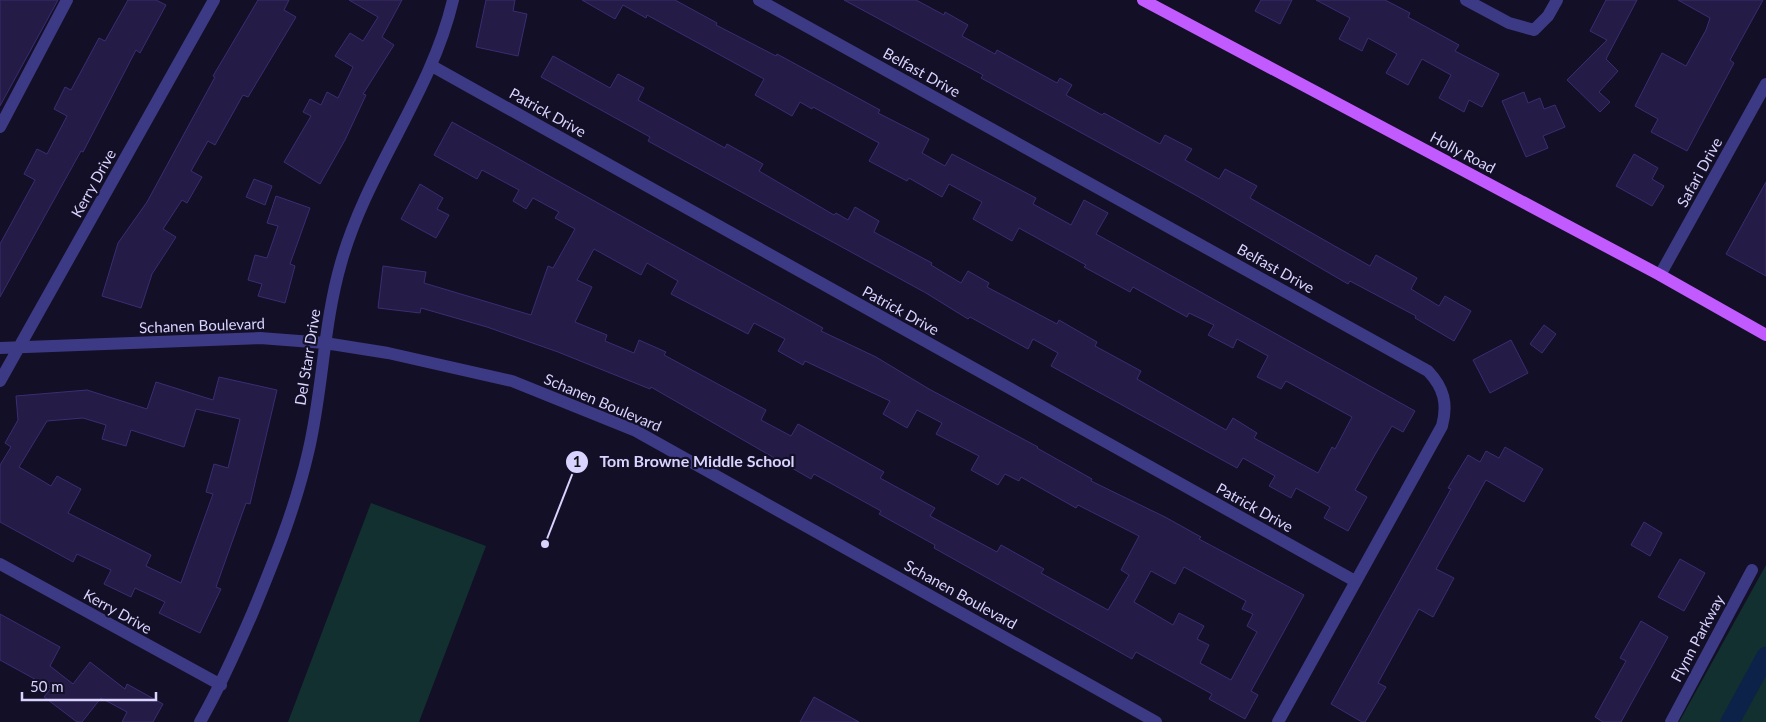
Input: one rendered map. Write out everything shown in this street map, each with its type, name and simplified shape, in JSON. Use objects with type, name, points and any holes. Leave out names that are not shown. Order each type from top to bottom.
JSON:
[{"type":"main road","name":"Holly Road","points":[[1143,0],[1660,276],[1766,335]]},
{"type":"street","points":[[0,127],[67,0]]},
{"type":"street","name":"Kerry Drive","points":[[0,381],[214,0]]},
{"type":"street","name":"Del Starr Drive","points":[[200,722],[221,685],[282,544],[309,453],[325,343],[341,262],[353,225],[370,186],[432,66],[445,31],[452,0]]},
{"type":"street","name":"Belfast Drive","points":[[759,0],[1428,371],[1439,382],[1445,398],[1446,413],[1442,426],[1278,722]]},
{"type":"street","points":[[1466,0],[1509,23],[1534,30],[1548,16],[1557,0]]},
{"type":"street","name":"Patrick Drive","points":[[432,66],[1355,581]]},
{"type":"street","name":"Safari Drive","points":[[1660,276],[1766,84]]},
{"type":"street","name":"Schanen Boulevard","points":[[0,348],[18,349],[260,338],[325,343],[388,353],[512,382],[636,432],[1156,722]]},
{"type":"street","name":"Kerry Drive","points":[[0,564],[221,685]]},
{"type":"street","name":"Flynn Parkway","points":[[1671,722],[1752,570]]},
{"type":"green space","points":[[371,503],[486,546],[419,722],[288,722]]},
{"type":"green space","points":[[1766,565],[1766,722],[1679,722]]},
{"type":"building","points":[[0,0],[58,0],[0,106]]},
{"type":"building","points":[[128,0],[156,0],[166,5],[140,53],[136,50],[83,152],[81,151],[0,297],[0,244],[35,180],[24,174],[37,149],[47,154],[67,116],[54,109],[65,87],[71,90],[99,38],[105,41]]},
{"type":"building","points":[[258,0],[289,0],[284,10],[296,17],[248,97],[243,95],[215,145],[208,141],[191,171],[202,177],[187,203],[182,200],[163,229],[176,237],[152,274],[141,308],[102,296],[118,243],[147,202],[215,77],[213,76]]},
{"type":"building","points":[[349,0],[402,0],[382,37],[394,45],[363,94],[366,95],[345,140],[320,184],[284,162],[311,116],[303,112],[310,99],[321,105],[327,92],[338,98],[353,67],[335,56],[350,33],[363,41],[378,17]]},
{"type":"building","points":[[486,0],[515,0],[513,11],[527,14],[518,56],[476,47]]},
{"type":"building","points":[[582,0],[675,0],[717,23],[716,25],[776,56],[777,54],[880,110],[878,113],[929,139],[922,153],[945,166],[952,154],[1036,198],[1033,204],[1071,225],[1084,200],[1108,213],[1096,234],[1415,411],[1403,432],[1392,426],[1355,490],[1367,497],[1348,531],[1324,518],[1330,507],[1296,488],[1291,498],[1269,486],[1275,476],[1243,458],[1237,468],[1051,366],[1058,353],[1033,339],[1028,349],[970,317],[968,319],[926,293],[648,141],[650,137],[541,77],[553,56],[610,88],[618,74],[644,88],[638,100],[725,148],[727,144],[763,164],[759,171],[834,215],[836,213],[848,220],[855,207],[879,221],[874,232],[932,263],[931,265],[961,283],[968,271],[989,283],[987,287],[1057,324],[1059,320],[1097,342],[1095,346],[1141,371],[1137,379],[1226,430],[1233,418],[1257,433],[1254,438],[1318,473],[1332,447],[1335,449],[1352,417],[1286,381],[1281,389],[1257,377],[1268,356],[1237,339],[1233,348],[1208,335],[1214,325],[1189,313],[1187,317],[1133,287],[1130,292],[1019,228],[1012,241],[973,219],[982,202],[949,184],[942,197],[909,178],[907,181],[869,161],[879,143],[813,107],[812,109],[800,102],[792,116],[755,95],[764,79],[647,15],[646,18],[623,5],[615,19]]},
{"type":"building","points":[[844,0],[916,0],[944,15],[945,12],[968,25],[962,36],[995,54],[997,50],[1057,83],[1060,78],[1072,85],[1066,95],[1102,115],[1104,113],[1160,144],[1165,135],[1192,149],[1185,160],[1219,179],[1225,169],[1257,186],[1250,198],[1370,266],[1376,255],[1417,278],[1411,289],[1439,306],[1445,296],[1471,311],[1454,341],[1415,318],[1416,316],[1350,281],[1348,284],[1197,196],[981,78],[983,75]]},
{"type":"building","points":[[1261,0],[1292,0],[1280,24],[1255,11]]},
{"type":"building","points":[[1316,0],[1385,0],[1410,13],[1408,17],[1459,45],[1455,51],[1499,74],[1482,107],[1469,100],[1464,112],[1439,98],[1451,75],[1422,59],[1408,85],[1386,73],[1397,54],[1368,38],[1362,51],[1339,39],[1350,18]]},
{"type":"building","points":[[1606,0],[1637,0],[1606,59],[1618,71],[1599,92],[1610,102],[1600,112],[1567,80],[1607,40],[1590,31]]},
{"type":"building","points":[[1678,0],[1763,0],[1730,60],[1734,63],[1687,151],[1651,132],[1658,119],[1635,106],[1662,53],[1686,66],[1706,30],[1710,18]]},
{"type":"building","points":[[1524,92],[1528,103],[1540,98],[1544,109],[1555,105],[1565,127],[1543,136],[1548,148],[1526,157],[1502,101]]},
{"type":"building","points":[[452,122],[823,328],[821,331],[876,357],[929,389],[1038,447],[1092,479],[1091,481],[1165,517],[1201,537],[1199,539],[1304,595],[1251,691],[1258,695],[1245,719],[1209,699],[1212,694],[1136,652],[1132,659],[934,548],[935,545],[879,514],[881,511],[814,474],[811,479],[651,387],[650,389],[558,352],[487,327],[421,308],[420,313],[378,308],[383,266],[426,272],[424,283],[531,315],[548,266],[553,268],[575,229],[555,218],[559,212],[533,198],[526,209],[513,201],[519,190],[482,170],[477,179],[434,155]],"holes":[[[594,249],[641,275],[647,263],[678,281],[671,294],[748,334],[754,323],[785,339],[778,351],[803,365],[805,361],[890,401],[883,414],[907,428],[917,410],[942,423],[936,434],[979,456],[971,470],[998,485],[1005,474],[1019,481],[1021,477],[1076,508],[1078,505],[1139,536],[1121,570],[1129,575],[1108,610],[1041,573],[1044,569],[1001,545],[997,552],[930,516],[935,508],[880,478],[884,472],[798,424],[791,436],[761,420],[766,410],[664,355],[666,352],[639,340],[634,353],[605,341],[607,335],[575,322],[592,287],[577,280]],[[1184,567],[1246,601],[1242,609],[1253,614],[1247,626],[1257,632],[1231,680],[1200,663],[1209,645],[1197,639],[1204,626],[1179,613],[1173,625],[1134,602],[1151,571],[1175,584]]]},
{"type":"building","points":[[1634,154],[1658,168],[1652,179],[1664,186],[1652,206],[1616,186]]},
{"type":"building","points":[[254,179],[272,186],[265,205],[246,197]]},
{"type":"building","points":[[1766,182],[1766,276],[1726,254]]},
{"type":"building","points":[[420,184],[443,198],[437,209],[449,215],[436,238],[401,219]]},
{"type":"building","points":[[276,196],[310,208],[290,264],[295,266],[285,303],[258,296],[262,284],[248,280],[255,255],[267,258],[278,226],[267,223]]},
{"type":"building","points":[[1544,325],[1556,334],[1542,353],[1530,344]]},
{"type":"building","points":[[1511,340],[1528,373],[1490,393],[1473,360]]},
{"type":"building","points":[[219,377],[277,390],[250,504],[246,503],[216,587],[221,589],[200,633],[159,613],[165,602],[135,588],[131,597],[104,584],[111,570],[77,554],[73,562],[0,522],[0,465],[11,447],[5,443],[18,420],[16,396],[87,390],[147,409],[156,382],[213,400]],"holes":[[[196,409],[240,419],[228,468],[214,464],[206,492],[213,494],[181,583],[146,566],[151,555],[68,513],[81,489],[57,476],[51,486],[19,467],[47,421],[83,418],[106,425],[102,439],[126,446],[131,430],[184,447]]]},
{"type":"building","points":[[1505,447],[1543,469],[1524,502],[1486,480],[1436,569],[1454,578],[1433,617],[1419,609],[1378,683],[1386,687],[1365,722],[1331,704],[1451,489],[1448,488],[1468,455],[1480,462],[1486,451],[1499,458]]},
{"type":"building","points":[[1644,522],[1662,533],[1650,556],[1631,545]]},
{"type":"building","points":[[1680,559],[1705,573],[1684,611],[1658,597]]},
{"type":"building","points":[[0,614],[60,647],[50,666],[73,684],[90,662],[125,689],[127,684],[163,704],[153,722],[122,722],[127,712],[101,698],[82,722],[77,722],[44,697],[51,688],[0,660]]},
{"type":"building","points":[[1641,621],[1668,637],[1621,722],[1603,722],[1595,717],[1626,661],[1620,658]]},
{"type":"building","points":[[814,697],[859,722],[800,722]]},
{"type":"waterway","points":[[1730,722],[1766,656]]},
{"type":"place","name":"Tom Browne Middle School","points":[[545,544]]}]
